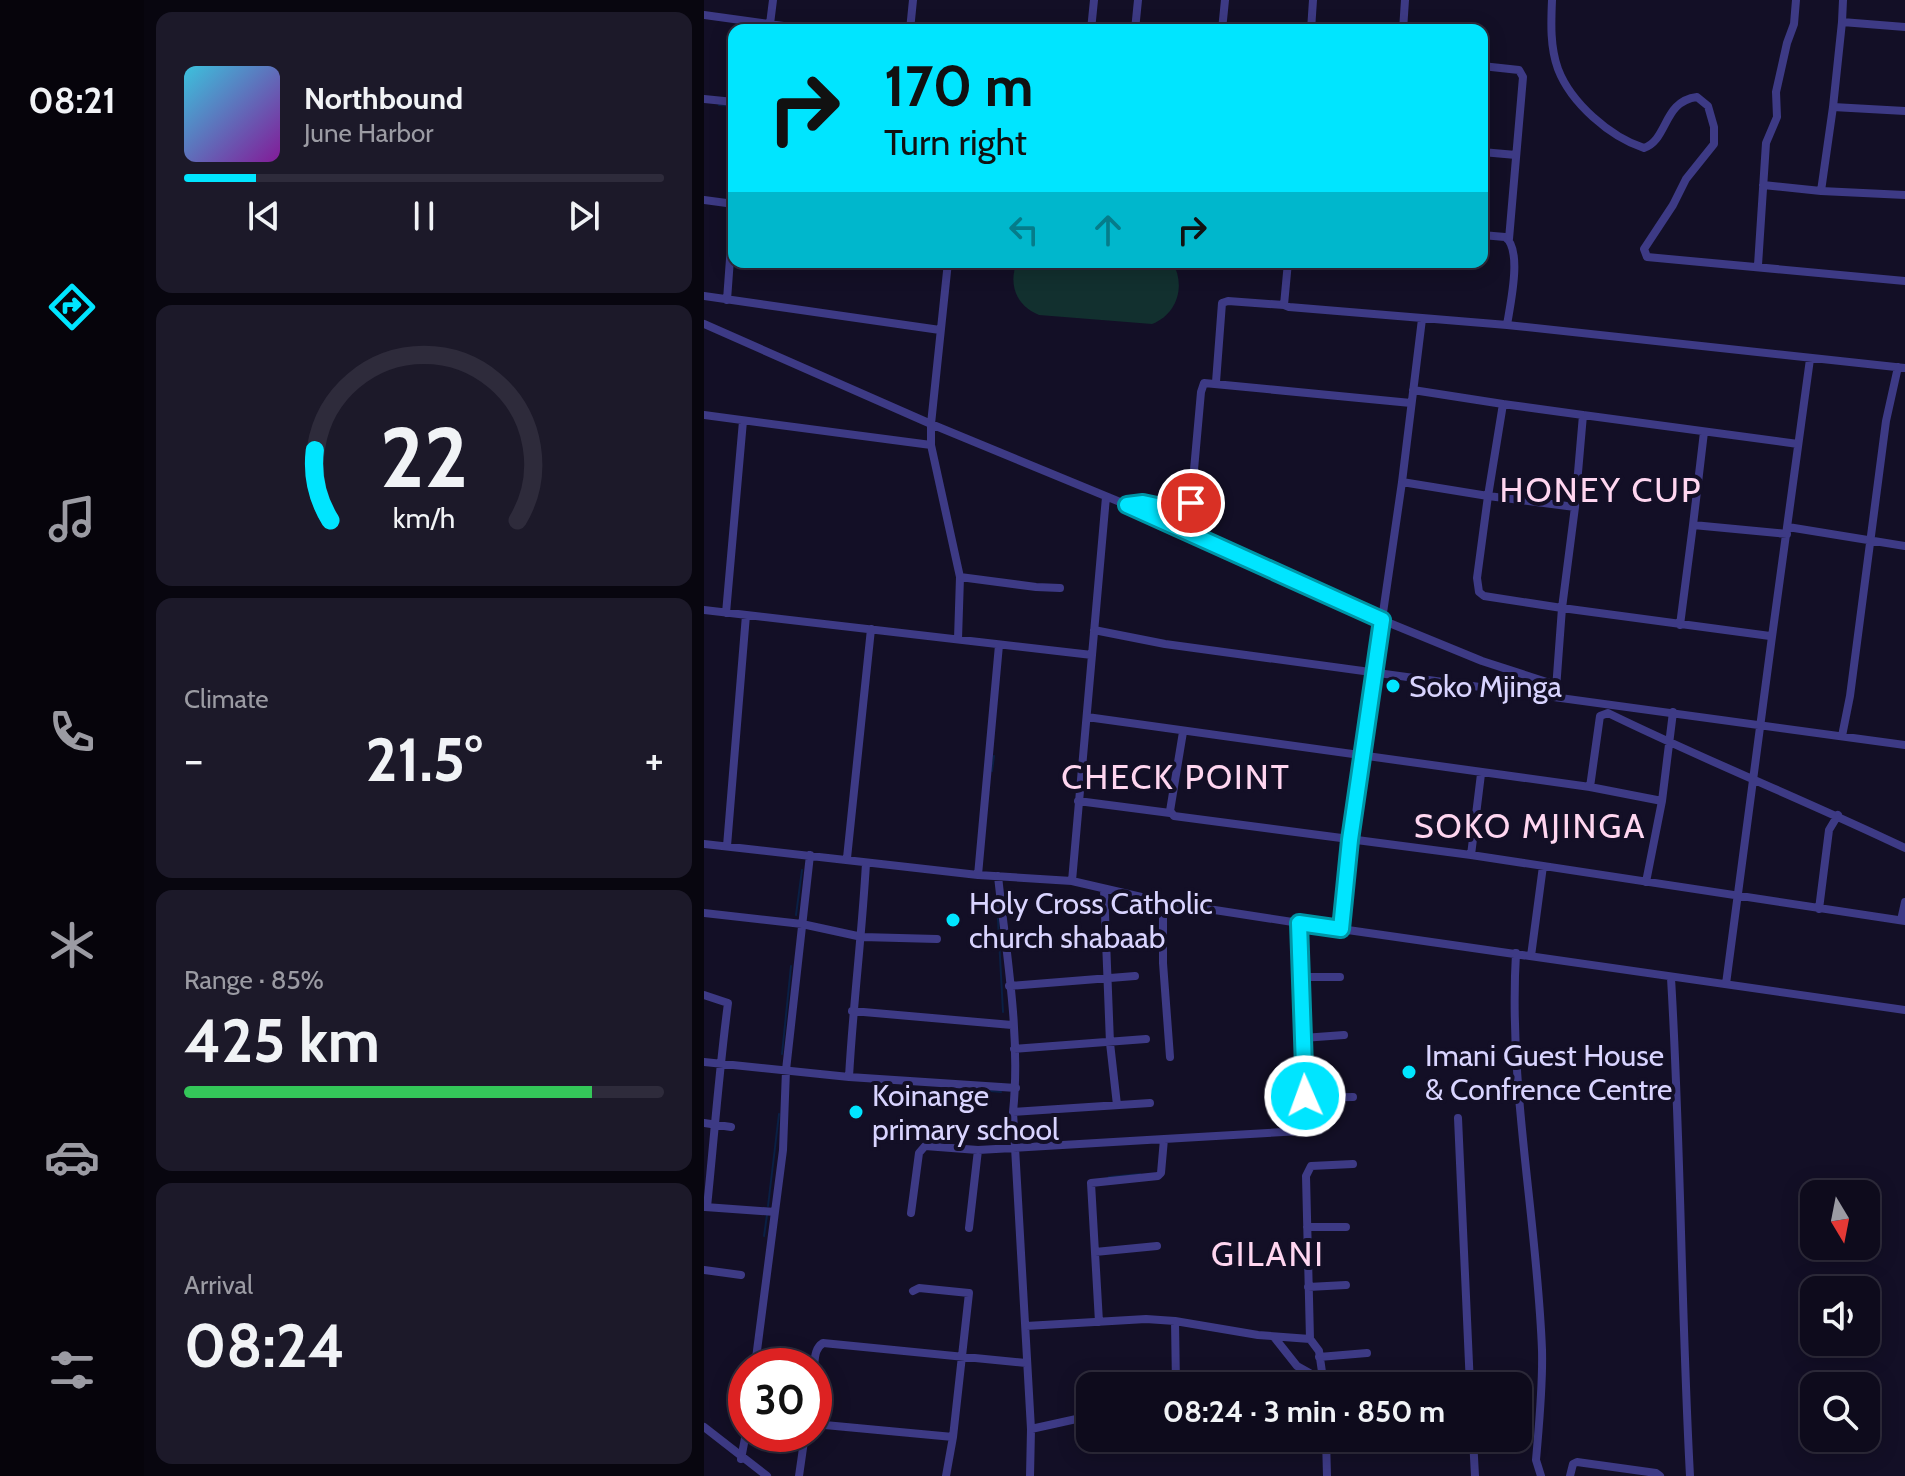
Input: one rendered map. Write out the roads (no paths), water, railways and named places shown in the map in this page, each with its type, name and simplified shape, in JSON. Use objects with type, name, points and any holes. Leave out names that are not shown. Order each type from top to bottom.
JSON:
[{"type":"street","points":[[704,15],[770,24],[773,0]]},
{"type":"street","points":[[911,24],[913,0]]},
{"type":"street","points":[[1092,24],[1094,0]]},
{"type":"street","points":[[1136,24],[1138,0]]},
{"type":"street","points":[[1223,24],[1225,0]]},
{"type":"street","points":[[1311,24],[1313,0]]},
{"type":"street","points":[[1403,24],[1405,0]]},
{"type":"street","points":[[1552,0],[1550,29],[1559,70],[1596,122],[1644,148],[1651,145],[1680,102],[1697,97],[1708,106],[1714,127],[1714,144],[1686,179],[1644,249],[1644,255],[1905,281]]},
{"type":"street","points":[[1758,265],[1766,143],[1777,117],[1776,92],[1794,24],[1796,0]]},
{"type":"street","points":[[1821,191],[1843,0]]},
{"type":"street","points":[[1842,22],[1905,27]]},
{"type":"street","points":[[1488,67],[1519,70],[1523,77],[1509,239],[1515,260],[1507,325]]},
{"type":"street","points":[[704,99],[728,101]]},
{"type":"street","points":[[1833,107],[1905,111]]},
{"type":"street","points":[[1488,153],[1516,155]]},
{"type":"street","points":[[1763,185],[1905,195]]},
{"type":"street","points":[[704,200],[728,203]]},
{"type":"street","points":[[1488,236],[1509,239]]},
{"type":"street","points":[[727,300],[729,268]]},
{"type":"street","points":[[947,268],[931,445],[960,577],[958,639]]},
{"type":"street","points":[[1284,305],[1287,268]]},
{"type":"street","points":[[704,296],[940,330]]},
{"type":"street","points":[[1216,382],[1222,303],[1228,301],[1507,325],[1901,368],[1886,421],[1842,736]]},
{"type":"street","points":[[1341,929],[1350,840],[1402,482],[1422,319]]},
{"type":"street","points":[[704,324],[931,424],[1127,505],[1382,620],[1482,661],[1556,685]]},
{"type":"street","points":[[1726,984],[1770,636],[1810,359]]},
{"type":"street","points":[[1127,505],[1143,503],[1180,511],[1191,503],[1204,383],[1411,403]]},
{"type":"street","points":[[1413,390],[1798,444]]},
{"type":"street","points":[[1503,404],[1477,578],[1479,592],[1491,598],[1770,636]]},
{"type":"street","points":[[704,415],[931,445]]},
{"type":"street","points":[[1556,695],[1583,415]]},
{"type":"street","points":[[726,613],[743,421]]},
{"type":"street","points":[[1680,625],[1704,432]]},
{"type":"street","points":[[1402,482],[1575,507]]},
{"type":"street","points":[[1072,881],[1106,497]]},
{"type":"street","points":[[1693,525],[1787,531],[1905,546]]},
{"type":"street","points":[[960,577],[1060,588]]},
{"type":"street","points":[[704,610],[1092,655]]},
{"type":"street","points":[[727,846],[746,615]]},
{"type":"street","points":[[847,858],[871,629]]},
{"type":"street","points":[[1094,630],[1153,642],[1905,745]]},
{"type":"street","points":[[978,875],[999,645]]},
{"type":"street","points":[[1646,882],[1662,801],[1673,712]]},
{"type":"street","points":[[1590,787],[1600,716],[1608,713],[1668,743],[1838,815],[1905,848]]},
{"type":"street","points":[[1087,717],[1590,787],[1662,801]]},
{"type":"street","points":[[1170,813],[1183,732]]},
{"type":"street","points":[[1471,855],[1481,774]]},
{"type":"street","points":[[1078,801],[1471,855],[1903,920],[1905,902]]},
{"type":"street","points":[[1819,909],[1829,830],[1838,815]]},
{"type":"street","points":[[704,844],[978,875],[1072,881],[1163,902],[1905,1010]]},
{"type":"street","points":[[757,1348],[783,1150],[786,1070],[810,855]]},
{"type":"street","points":[[849,1077],[866,863]]},
{"type":"street","points":[[1531,956],[1543,866]]},
{"type":"street","points":[[998,876],[1014,1049],[1016,1088],[1013,1112],[1031,1429],[1030,1476]]},
{"type":"street","points":[[1104,889],[1106,978],[1117,1105]]},
{"type":"street","points":[[1163,902],[1163,963],[1170,1057]]},
{"type":"street","points":[[704,913],[802,924],[862,937],[937,939]]},
{"type":"street","points":[[1299,923],[1305,1096],[1353,1097]]},
{"type":"street","points":[[1516,953],[1513,993],[1518,1082],[1542,1351],[1536,1460],[1541,1476]]},
{"type":"street","points":[[1009,986],[1135,976]]},
{"type":"street","points":[[1302,977],[1340,977]]},
{"type":"street","points":[[1671,978],[1678,1095],[1690,1476]]},
{"type":"street","points":[[704,995],[728,1003],[706,1207],[775,1212]]},
{"type":"street","points":[[852,1011],[1012,1025]]},
{"type":"street","points":[[1303,1038],[1344,1035]]},
{"type":"street","points":[[1014,1049],[1146,1039]]},
{"type":"street","points":[[704,1062],[849,1077],[1016,1088]]},
{"type":"street","points":[[1013,1112],[1150,1103]]},
{"type":"street","points":[[1458,1118],[1469,1372]]},
{"type":"street","points":[[704,1123],[731,1127]]},
{"type":"street","points":[[911,1213],[919,1153],[923,1147],[978,1150],[1319,1130]]},
{"type":"street","points":[[1099,1322],[1091,1183],[1158,1176],[1161,1173],[1164,1139]]},
{"type":"street","points":[[969,1228],[978,1150]]},
{"type":"street","points":[[1310,1339],[1307,1171],[1319,1164],[1353,1164]]},
{"type":"street","points":[[1307,1227],[1346,1227]]},
{"type":"street","points":[[1095,1252],[1157,1246]]},
{"type":"street","points":[[704,1270],[741,1275]]},
{"type":"street","points":[[1308,1287],[1346,1285]]},
{"type":"street","points":[[913,1291],[919,1288],[969,1293],[946,1476]]},
{"type":"street","points":[[1026,1326],[1146,1319],[1310,1339],[1317,1347],[1321,1372]]},
{"type":"street","points":[[1175,1321],[1176,1372]]},
{"type":"street","points":[[1274,1337],[1297,1366],[1306,1372]]},
{"type":"street","points":[[818,1348],[823,1343],[1026,1363]]},
{"type":"street","points":[[1319,1357],[1367,1353]]},
{"type":"street","points":[[1031,1429],[1076,1419]]},
{"type":"street","points":[[832,1426],[953,1437]]},
{"type":"street","points":[[704,1427],[741,1459],[767,1476]]},
{"type":"street","points":[[741,1459],[742,1452]]},
{"type":"street","points":[[799,1476],[802,1452]]},
{"type":"street","points":[[1326,1452],[1327,1476]]},
{"type":"street","points":[[1474,1452],[1475,1476]]},
{"type":"street","points":[[1570,1476],[1573,1464],[1577,1462],[1660,1476]]},
{"type":"waterway","points":[[719,105],[728,106]]},
{"type":"waterway","points":[[992,771],[994,756]]},
{"type":"waterway","points":[[796,915],[802,870]]},
{"type":"waterway","points":[[997,902],[1003,1012]]},
{"type":"waterway","points":[[782,1054],[791,966]]},
{"type":"waterway","points":[[970,1089],[1001,1092]]},
{"type":"waterway","points":[[768,1206],[779,1114]]},
{"type":"waterway","points":[[1109,1177],[1140,1174]]},
{"type":"waterway","points":[[764,1236],[767,1215]]},
{"type":"place","name":"Soko Mjinga","points":[[1393,686]]},
{"type":"place","name":"Holy Cross Catholic church shabaab","points":[[953,920]]},
{"type":"place","name":"Imani Guest House & Confrence Centre","points":[[1409,1072]]},
{"type":"place","name":"Koinange primary school","points":[[856,1112]]},
{"type":"district","name":"HONEY CUP","points":[[1601,490]]},
{"type":"district","name":"CHECK POINT","points":[[1176,777]]},
{"type":"district","name":"SOKO MJINGA","points":[[1530,826]]},
{"type":"district","name":"GILANI","points":[[1268,1254]]}]
